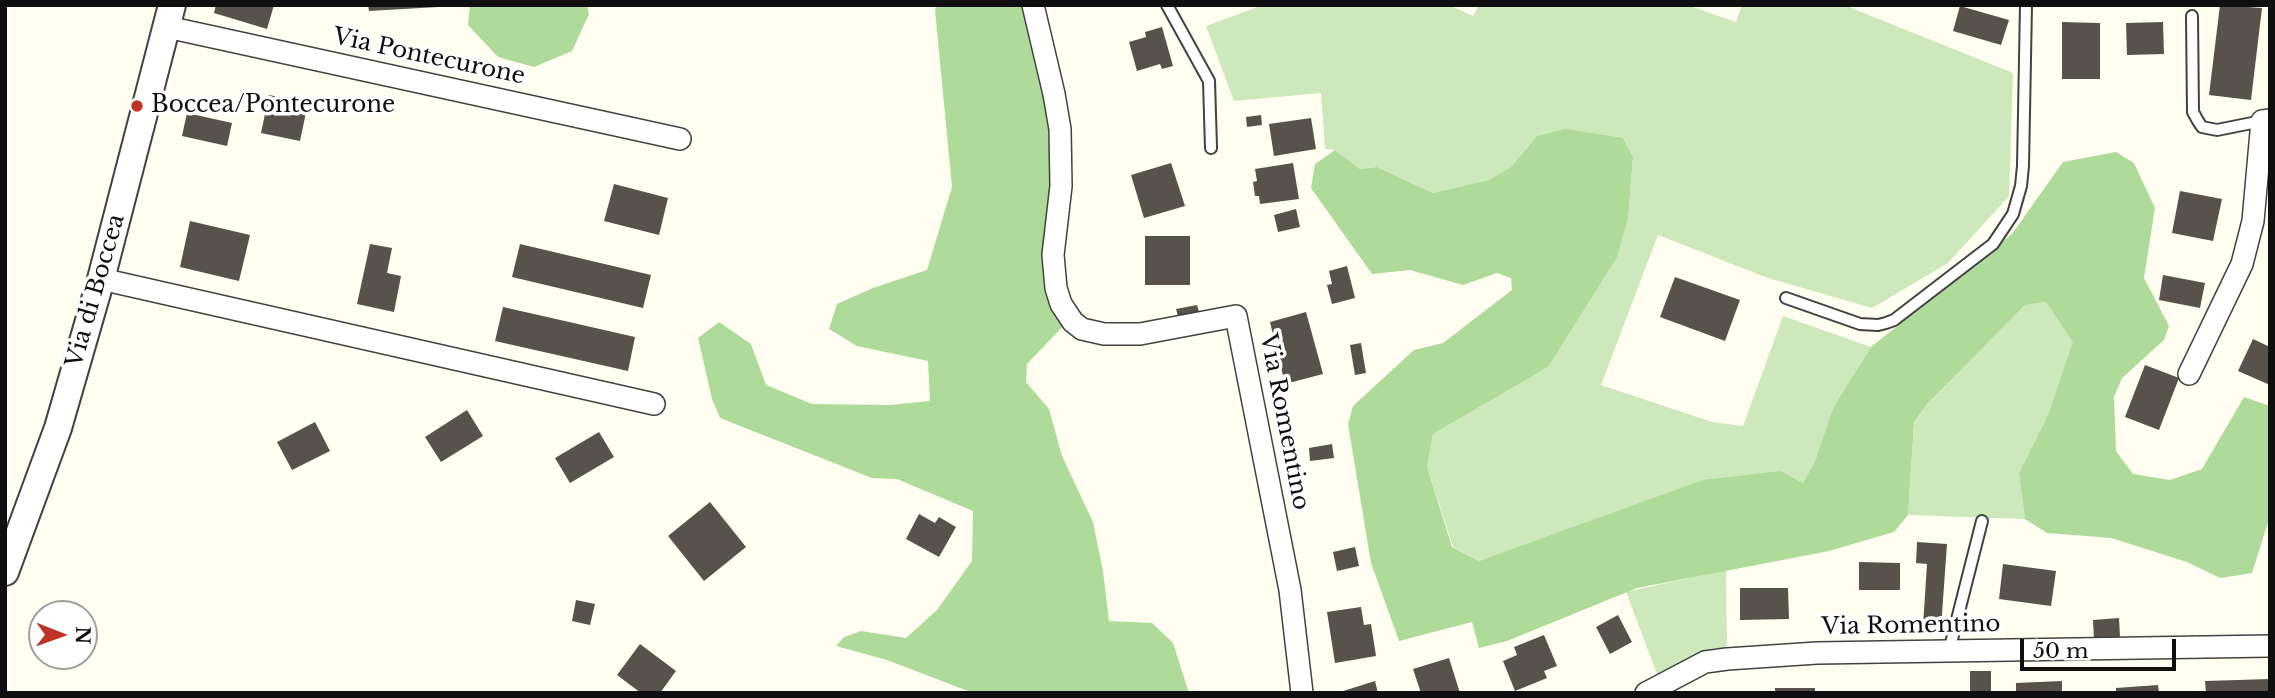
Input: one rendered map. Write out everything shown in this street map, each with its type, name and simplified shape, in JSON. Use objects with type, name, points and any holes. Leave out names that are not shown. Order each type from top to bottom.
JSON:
[{"type":"street","name":"Via Romentino","points":[[1033,5],[1060,129],[1061,186],[1053,255],[1056,288],[1061,304],[1073,322],[1082,329],[1104,334],[1140,334],[1236,316],[1292,599],[1302,693]]},
{"type":"street","name":"Via Pontecurone","points":[[170,16],[680,139]]},
{"type":"street","name":"Via di Boccea","points":[[5,572],[58,428],[101,279],[170,16]]},
{"type":"street","points":[[2189,374],[2242,264],[2249,242],[2266,121]]},
{"type":"street","points":[[101,279],[654,404]]},
{"type":"street","name":"Via Romentino","points":[[1646,693],[1705,662],[1727,659],[1817,653],[2270,646]]},
{"type":"lane","points":[[1167,5],[1209,81],[1211,148]]},
{"type":"lane","points":[[1786,298],[1860,324],[1878,325],[1894,320],[1993,244],[2013,214],[2021,186],[2026,5]]},
{"type":"lane","points":[[2192,16],[2193,112],[2198,121],[2203,127],[2217,131],[2266,121]]},
{"type":"lane","points":[[1950,651],[1982,521]]},
{"type":"green space","points":[[470,5],[587,5],[589,14],[572,51],[534,67],[498,57],[468,25]]},
{"type":"green space","points":[[937,5],[1022,5],[1048,99],[1066,323],[1027,364],[1026,382],[1049,409],[1062,456],[1093,522],[1109,621],[1152,623],[1173,643],[1189,693],[973,693],[887,660],[836,646],[844,637],[861,631],[906,638],[937,610],[972,561],[973,511],[897,479],[872,478],[720,418],[712,399],[698,338],[719,322],[751,344],[766,385],[812,404],[890,405],[930,401],[928,361],[857,346],[829,329],[837,304],[873,288],[927,270],[952,187],[935,10]]},
{"type":"green space","points":[[1263,5],[1449,5],[1473,16],[1479,5],[1687,5],[1736,22],[1742,5],[1844,5],[2013,73],[2009,196],[1948,263],[1872,308],[1768,278],[1658,235],[1601,385],[1712,422],[1743,426],[1783,316],[1871,347],[1833,408],[1815,461],[1803,483],[1781,471],[1569,530],[1479,561],[1453,547],[1427,467],[1433,434],[1548,367],[1628,219],[1633,157],[1623,138],[1537,136],[1511,167],[1489,180],[1433,193],[1377,167],[1360,169],[1335,150],[1325,149],[1321,93],[1234,101],[1206,26]]},
{"type":"green space","points":[[1565,129],[1623,138],[1633,157],[1628,219],[1617,257],[1548,367],[1433,434],[1427,467],[1452,547],[1479,561],[1703,480],[1781,471],[1803,483],[1815,461],[1833,408],[1871,347],[2012,234],[2063,162],[2116,152],[2134,163],[2155,208],[2144,278],[2169,326],[2164,340],[2122,378],[2114,397],[2116,451],[2133,474],[2170,480],[2202,469],[2244,397],[2270,406],[2270,516],[2252,573],[2220,578],[2187,562],[2111,538],[2047,533],[2025,519],[2019,473],[2048,415],[2073,342],[2046,302],[2025,305],[1927,404],[1914,423],[1908,515],[1894,532],[1829,551],[1637,588],[1507,641],[1479,648],[1472,622],[1399,641],[1371,563],[1348,424],[1353,406],[1414,350],[1443,343],[1512,290],[1511,278],[1497,273],[1463,285],[1410,270],[1372,274],[1311,188],[1315,164],[1335,150],[1360,169],[1377,167],[1433,193],[1489,180],[1511,167],[1537,136]]},
{"type":"green space","points":[[2046,302],[2074,342],[2048,415],[2019,473],[2025,519],[1908,515],[1914,424],[1927,404],[2025,305]]},
{"type":"green space","points":[[1726,570],[1727,646],[1657,674],[1626,592]]},
{"type":"building","points":[[216,5],[274,5],[267,29],[214,13]]},
{"type":"building","points":[[368,5],[438,5],[438,7],[369,11]]},
{"type":"building","points":[[2220,5],[2262,8],[2251,100],[2209,95]]},
{"type":"building","points":[[1960,6],[2009,20],[2001,45],[1953,31]]},
{"type":"building","points":[[2062,22],[2100,23],[2100,79],[2062,79]]},
{"type":"building","points":[[2163,22],[2164,54],[2127,55],[2126,23]]},
{"type":"building","points":[[1162,27],[1173,66],[1162,69],[1160,64],[1137,71],[1129,42],[1146,37],[1145,32]]},
{"type":"building","points":[[269,95],[308,103],[300,141],[261,133]]},
{"type":"building","points":[[187,113],[232,123],[227,146],[182,136]]},
{"type":"building","points":[[1261,115],[1262,125],[1247,127],[1246,117]]},
{"type":"building","points":[[1311,118],[1316,149],[1274,156],[1269,124]]},
{"type":"building","points":[[1171,163],[1185,206],[1144,218],[1131,175]]},
{"type":"building","points":[[1293,163],[1299,199],[1260,204],[1259,196],[1255,196],[1253,182],[1257,181],[1255,169]]},
{"type":"building","points":[[614,184],[668,198],[659,235],[604,221]]},
{"type":"building","points":[[2180,191],[2222,199],[2213,241],[2172,233]]},
{"type":"building","points":[[1296,209],[1300,227],[1278,232],[1274,215]]},
{"type":"building","points":[[190,221],[250,235],[239,281],[180,267]]},
{"type":"building","points":[[1145,236],[1190,236],[1190,285],[1145,285]]},
{"type":"building","points":[[370,244],[392,248],[387,273],[401,276],[394,312],[357,304]]},
{"type":"building","points":[[520,244],[651,275],[643,308],[512,277]]},
{"type":"building","points":[[1347,266],[1355,298],[1332,304],[1327,285],[1332,284],[1329,271]]},
{"type":"building","points":[[2163,275],[2205,283],[2200,308],[2159,300]]},
{"type":"building","points":[[1675,277],[1740,300],[1725,341],[1660,317]]},
{"type":"building","points":[[1197,305],[1200,315],[1179,320],[1176,309]]},
{"type":"building","points":[[503,307],[635,337],[628,371],[495,341]]},
{"type":"building","points":[[1306,312],[1323,374],[1285,384],[1270,322]]},
{"type":"building","points":[[2253,339],[2270,347],[2270,385],[2238,371]]},
{"type":"building","points":[[1361,343],[1366,373],[1355,375],[1350,345]]},
{"type":"building","points":[[2145,365],[2179,378],[2159,430],[2125,417]]},
{"type":"building","points":[[467,410],[483,436],[441,462],[425,437]]},
{"type":"building","points":[[315,422],[330,451],[292,470],[277,442]]},
{"type":"building","points":[[599,432],[614,457],[570,483],[555,458]]},
{"type":"building","points":[[1332,444],[1334,458],[1310,461],[1309,448]]},
{"type":"building","points":[[710,502],[746,547],[704,581],[668,536]]},
{"type":"building","points":[[919,514],[935,523],[939,517],[956,527],[939,557],[906,539]]},
{"type":"building","points":[[1917,542],[1947,544],[1941,628],[1923,626],[1927,564],[1916,563]]},
{"type":"building","points":[[1355,547],[1359,566],[1337,571],[1333,552]]},
{"type":"building","points":[[1859,562],[1900,563],[1900,590],[1859,590]]},
{"type":"building","points":[[2003,564],[2056,571],[2051,606],[1999,599]]},
{"type":"building","points":[[1740,588],[1788,588],[1789,619],[1740,620]]},
{"type":"building","points":[[576,600],[595,604],[590,625],[572,621]]},
{"type":"building","points":[[1361,607],[1364,625],[1371,624],[1376,656],[1335,663],[1327,612]]},
{"type":"building","points":[[1618,615],[1632,642],[1610,654],[1596,627]]},
{"type":"building","points":[[2119,618],[2120,637],[2094,639],[2093,620]]},
{"type":"building","points":[[1544,635],[1557,666],[1544,671],[1547,678],[1515,691],[1503,661],[1517,655],[1514,647]]},
{"type":"building","points":[[640,644],[676,671],[660,693],[641,693],[617,675]]},
{"type":"building","points":[[1449,658],[1460,693],[1421,693],[1413,669]]},
{"type":"building","points":[[1970,671],[1991,671],[1991,693],[1970,693]]},
{"type":"building","points":[[2270,679],[2270,693],[2206,693],[2205,681]]},
{"type":"building","points":[[1375,681],[1378,693],[1340,693],[1340,692]]},
{"type":"building","points":[[2062,681],[2062,693],[2016,693],[2016,683]]},
{"type":"building","points":[[2158,685],[2159,693],[2116,693],[2116,688]]},
{"type":"building","points":[[1775,688],[1815,688],[1815,693],[1775,693]]},
{"type":"place","name":"Boccea/Pontecurone","points":[[137,106]]}]
